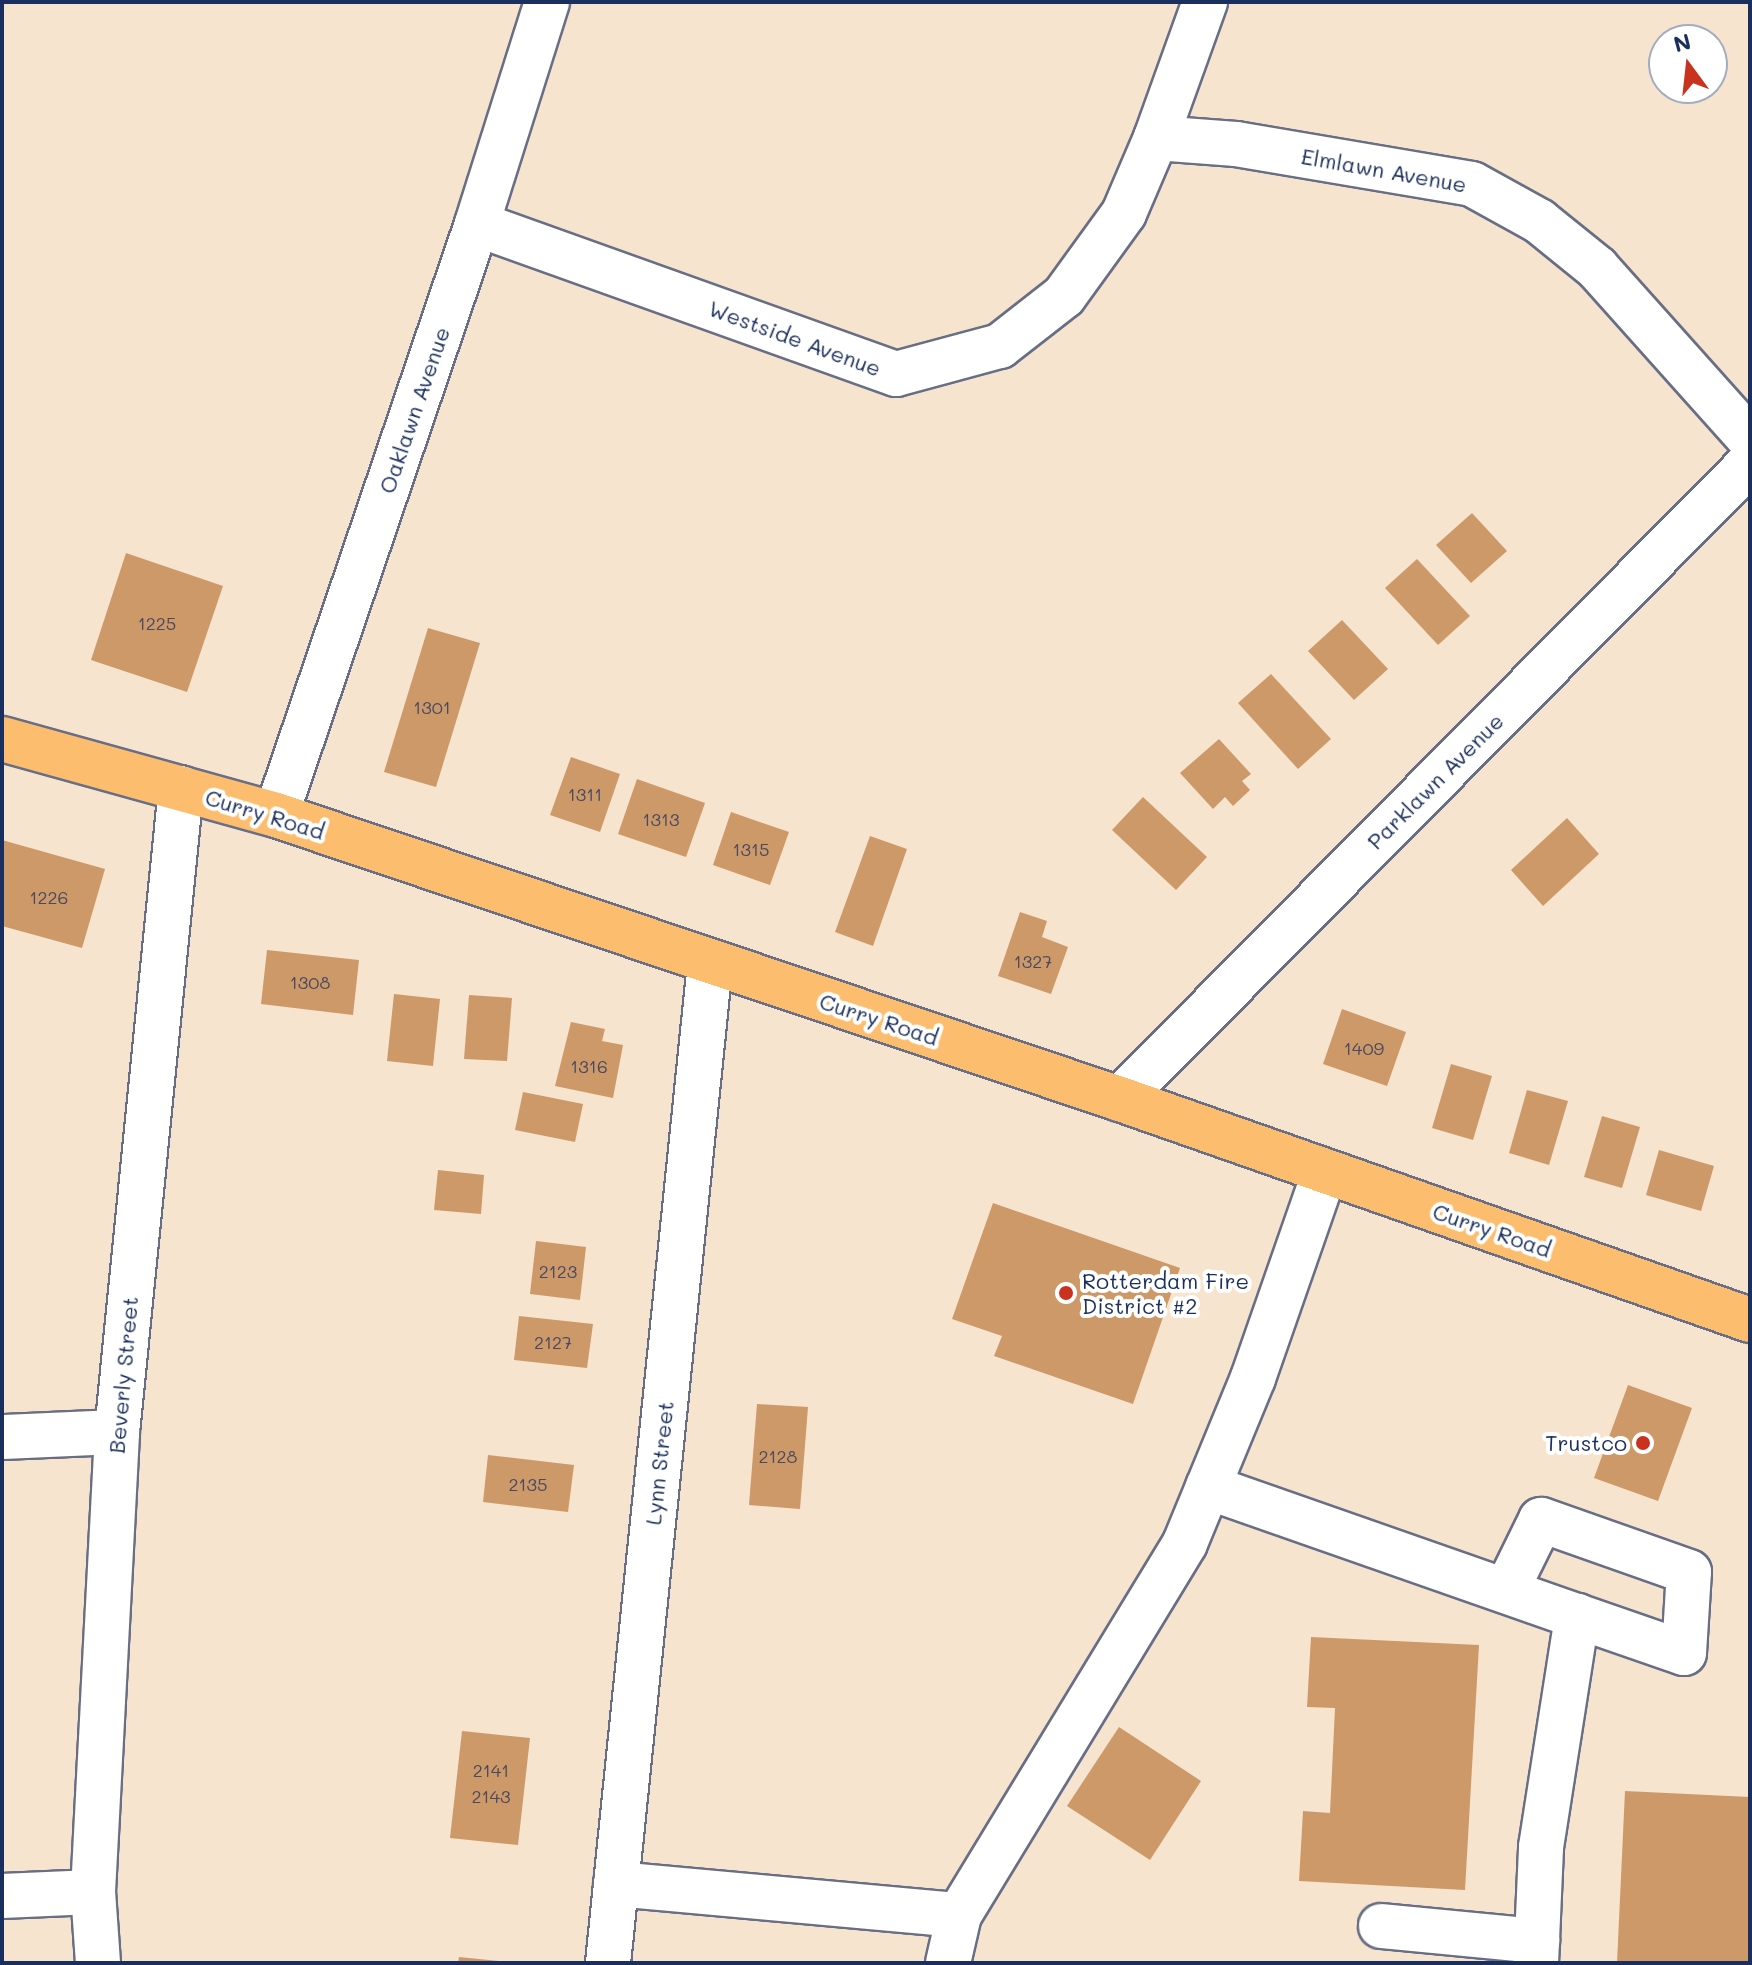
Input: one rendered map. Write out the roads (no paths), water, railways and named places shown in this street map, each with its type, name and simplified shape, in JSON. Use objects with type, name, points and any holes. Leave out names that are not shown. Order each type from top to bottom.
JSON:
[{"type":"main road","name":"Curry Road","points":[[2,739],[276,815],[710,964],[1120,1099],[1750,1320]]},
{"type":"street","name":"Oaklawn Avenue","points":[[276,815],[477,224],[547,2]]},
{"type":"street","name":"Westside Avenue","points":[[477,224],[896,374],[1000,346],[1064,296],[1124,213],[1156,138],[1205,2]]},
{"type":"street","name":"Elmlawn Avenue","points":[[1156,138],[1236,144],[1472,184],[1539,221],[1597,268],[1750,439]]},
{"type":"street","name":"Parklawn Avenue","points":[[1120,1099],[1750,463]]},
{"type":"street","name":"Beverly Street","points":[[98,1963],[93,1892],[117,1432],[181,788]]},
{"type":"street","name":"Lynn Street","points":[[608,1963],[710,964]]},
{"type":"street","points":[[948,1963],[959,1915],[1185,1543],[1253,1378],[1325,1171]]},
{"type":"street","points":[[2,1437],[117,1432]]},
{"type":"street","points":[[1208,1487],[1577,1616],[1684,1653],[1689,1572],[1541,1520],[1506,1591]]},
{"type":"street","points":[[1381,1926],[1536,1952],[1541,1847],[1577,1616]]},
{"type":"street","points":[[616,1884],[959,1915]]},
{"type":"street","points":[[2,1896],[93,1892]]},
{"type":"place","name":"Rotterdam Fire District #2","points":[[1066,1293]]},
{"type":"place","name":"Trustco","points":[[1643,1443]]}]
